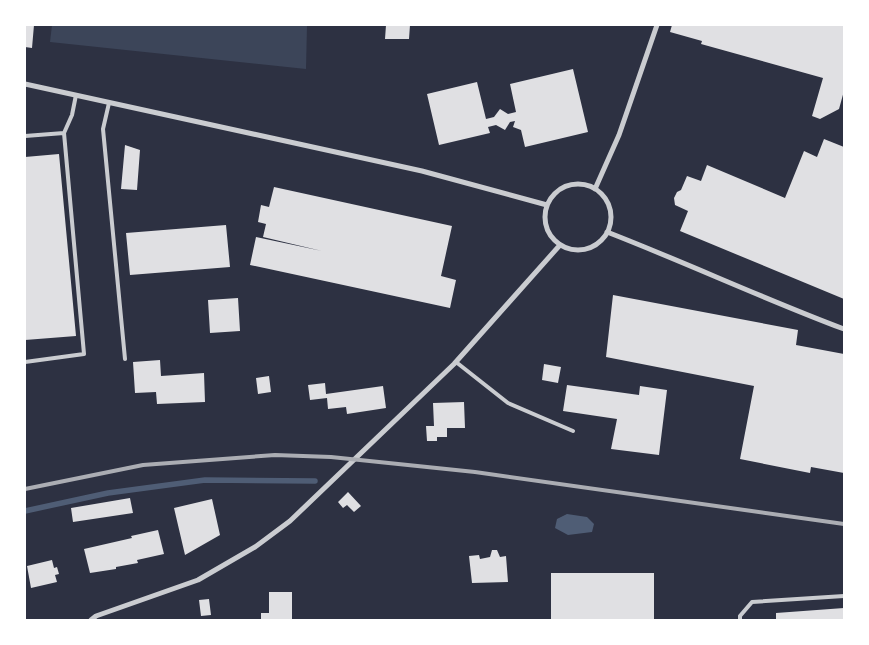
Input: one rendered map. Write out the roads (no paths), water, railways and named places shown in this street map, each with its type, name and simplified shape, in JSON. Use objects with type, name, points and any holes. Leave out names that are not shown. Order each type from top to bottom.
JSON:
[{"type":"street","points":[[595,189],[619,135],[657,25]]},
{"type":"street","points":[[25,84],[422,171],[547,204]]},
{"type":"street","points":[[586,185],[595,189],[604,197],[610,208],[611,220],[607,232],[592,247],[581,250],[560,245],[546,227],[547,204],[552,196],[567,186],[586,185]]},
{"type":"street","points":[[607,232],[661,253],[782,306],[844,329]]},
{"type":"street","points":[[91,620],[96,616],[182,587],[255,547],[290,522],[456,362],[560,245]]},
{"type":"lane","points":[[25,362],[84,354],[64,134],[72,115],[76,95]]},
{"type":"lane","points":[[109,103],[103,129],[125,359]]},
{"type":"lane","points":[[25,136],[64,134]]},
{"type":"lane","points":[[456,362],[508,403],[572,431]]},
{"type":"lane","points":[[740,620],[740,616],[752,602],[844,596]]},
{"type":"waterway","points":[[25,511],[108,493],[205,480],[315,481]]},
{"type":"railway","points":[[25,489],[143,465],[275,455],[331,457],[475,472],[844,524]]}]
